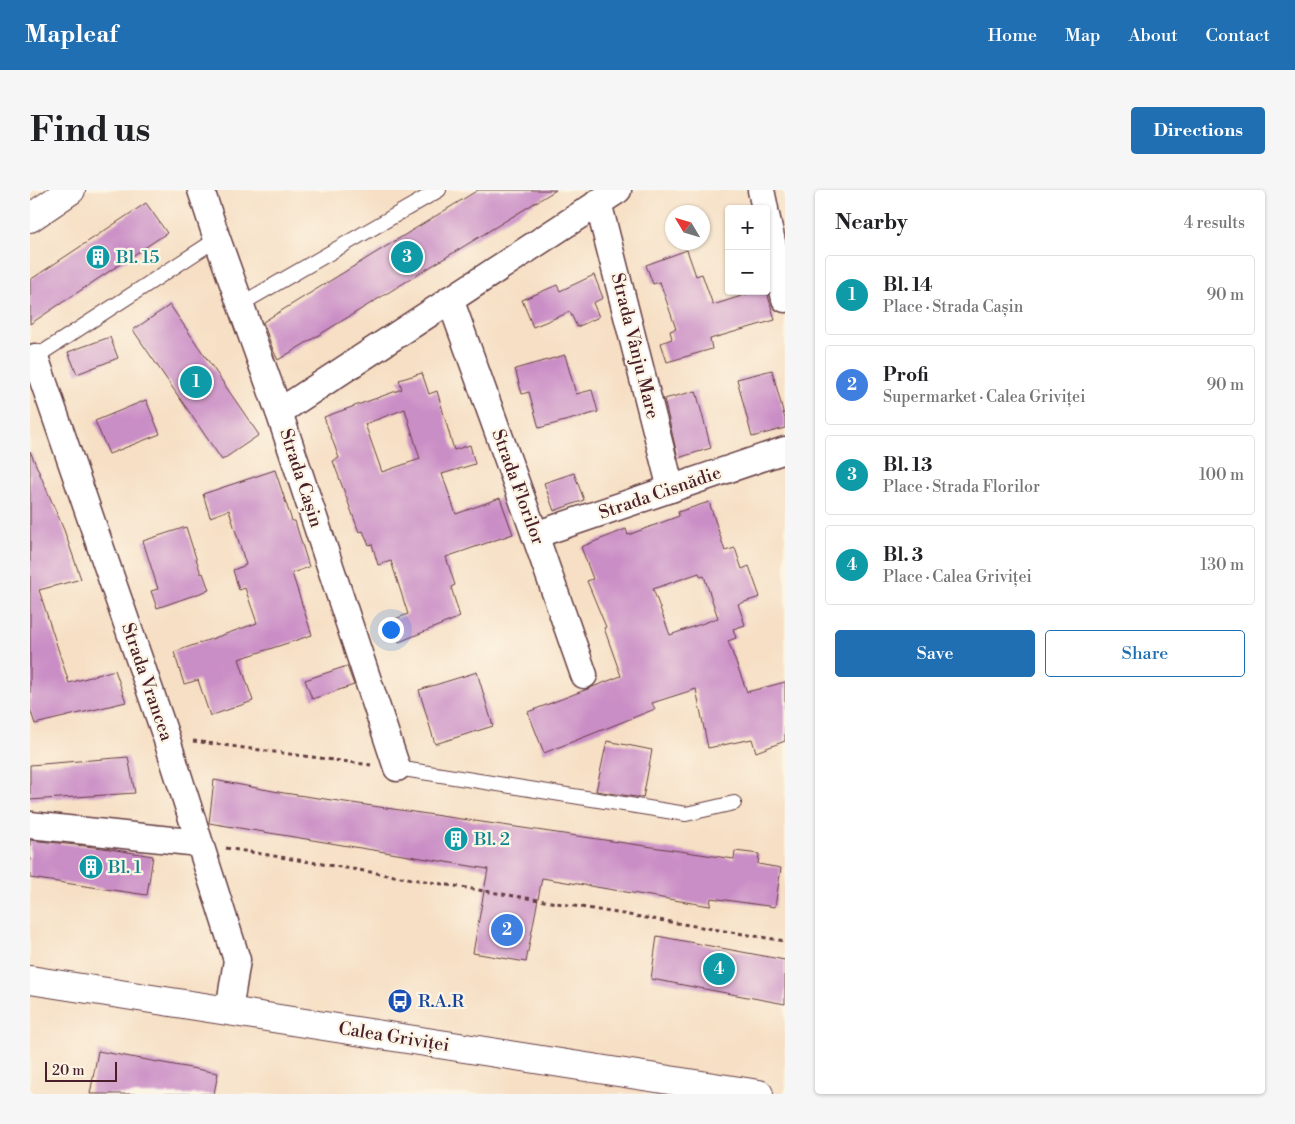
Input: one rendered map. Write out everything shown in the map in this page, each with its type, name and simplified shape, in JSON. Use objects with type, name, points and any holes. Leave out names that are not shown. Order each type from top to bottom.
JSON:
[{"type":"main road","points":[[30,218],[71,190]]},
{"type":"main road","name":"Calea Griviței","points":[[30,980],[759,1094]]},
{"type":"street","name":"Strada Cașin","points":[[201,190],[279,412],[397,768]]},
{"type":"street","points":[[760,190],[764,205]]},
{"type":"street","points":[[279,412],[608,196]]},
{"type":"street","name":"Strada Vânju Mare","points":[[608,196],[670,489]]},
{"type":"street","points":[[770,233],[785,299]]},
{"type":"street","name":"Strada Florilor","points":[[450,299],[584,675]]},
{"type":"street","name":"Strada Vrancea","points":[[33,359],[166,737],[236,960],[229,1011]]},
{"type":"street","name":"Strada Cisnădie","points":[[535,535],[785,450]]},
{"type":"street","points":[[30,825],[199,843]]},
{"type":"lane","points":[[241,304],[439,190]]},
{"type":"lane","points":[[33,359],[217,239]]},
{"type":"lane","points":[[397,768],[686,814],[734,803]]},
{"type":"path","points":[[166,737],[397,768]]},
{"type":"path","points":[[199,843],[785,941]]},
{"type":"building","points":[[478,190],[556,190],[278,360],[263,322]]},
{"type":"building","name":"Bl. 15","points":[[146,203],[167,233],[30,324],[30,280]]},
{"type":"building","points":[[687,250],[696,276],[702,274],[713,305],[744,295],[768,295],[775,320],[710,339],[712,349],[667,362],[661,343],[672,339],[670,331],[676,329],[660,282],[653,284],[646,265]]},
{"type":"building","points":[[594,275],[603,298],[593,303],[599,317],[577,327],[570,312],[533,327],[522,300],[557,285],[560,291]]},
{"type":"building","points":[[170,305],[259,435],[222,460],[133,330]]},
{"type":"building","points":[[110,337],[118,358],[77,374],[68,352]]},
{"type":"building","points":[[565,355],[576,394],[592,390],[598,412],[539,428],[529,392],[522,394],[515,369]]},
{"type":"building","points":[[772,370],[785,419],[785,428],[752,437],[737,379]]},
{"type":"building","points":[[422,373],[429,394],[437,391],[454,450],[470,445],[475,464],[442,474],[456,514],[500,498],[513,534],[446,557],[455,585],[451,587],[460,617],[399,642],[390,621],[408,614],[391,561],[378,565],[372,544],[369,545],[363,531],[359,532],[333,461],[339,458],[324,417],[402,389],[399,380]],"holes":[[[405,409],[420,459],[382,472],[365,424]]]},
{"type":"building","points":[[696,391],[711,448],[678,458],[664,399]]},
{"type":"building","points":[[146,400],[160,434],[109,454],[95,421]]},
{"type":"building","points":[[30,451],[64,530],[81,579],[39,590],[69,683],[115,670],[126,702],[35,724],[30,709]]},
{"type":"building","points":[[275,470],[292,521],[295,521],[309,567],[292,573],[312,635],[239,659],[253,701],[210,716],[198,680],[184,684],[174,652],[257,623],[245,588],[239,590],[233,570],[246,565],[229,510],[210,517],[203,494]]},
{"type":"building","points":[[574,473],[584,500],[554,511],[544,483]]},
{"type":"building","points":[[709,502],[725,551],[735,548],[742,569],[749,566],[760,597],[738,604],[745,625],[733,629],[736,638],[728,641],[747,692],[785,682],[785,741],[756,752],[752,739],[708,748],[696,689],[652,703],[655,709],[544,753],[528,712],[621,676],[604,628],[606,627],[587,581],[593,579],[581,547],[626,529],[628,535],[679,516],[678,512]],"holes":[[[699,573],[701,577],[704,576],[718,618],[670,635],[653,589]]]},
{"type":"building","points":[[186,527],[201,574],[203,573],[209,590],[157,608],[151,591],[158,589],[143,541]]},
{"type":"building","points":[[347,666],[354,685],[312,699],[305,680]]},
{"type":"building","points":[[477,672],[493,726],[435,744],[419,690]]},
{"type":"building","points":[[607,741],[652,750],[643,798],[596,791]]},
{"type":"building","points":[[128,757],[135,793],[30,800],[30,765]]},
{"type":"building","name":"Bl. 2","points":[[214,780],[284,793],[734,859],[735,851],[759,854],[758,864],[781,868],[775,907],[711,898],[710,906],[542,878],[526,962],[473,953],[488,869],[209,823]]},
{"type":"building","name":"Bl. 1","points":[[30,840],[153,856],[147,895],[30,878]]},
{"type":"building","points":[[657,936],[785,960],[785,1004],[651,979]]},
{"type":"building","points":[[98,1051],[218,1073],[214,1094],[90,1094]]},
{"type":"place","name":"Bl. 15","points":[[98,257]]},
{"type":"place","name":"Bl. 13","points":[[407,257]]},
{"type":"place","name":"Bl. 14","points":[[196,382]]},
{"type":"place","name":"Bl. 2","points":[[456,839]]},
{"type":"place","name":"Bl. 1","points":[[91,867]]},
{"type":"place","name":"Profi","points":[[507,930]]},
{"type":"place","name":"Bl. 3","points":[[719,969]]},
{"type":"place","name":"R.A.R","points":[[400,1001]]}]
